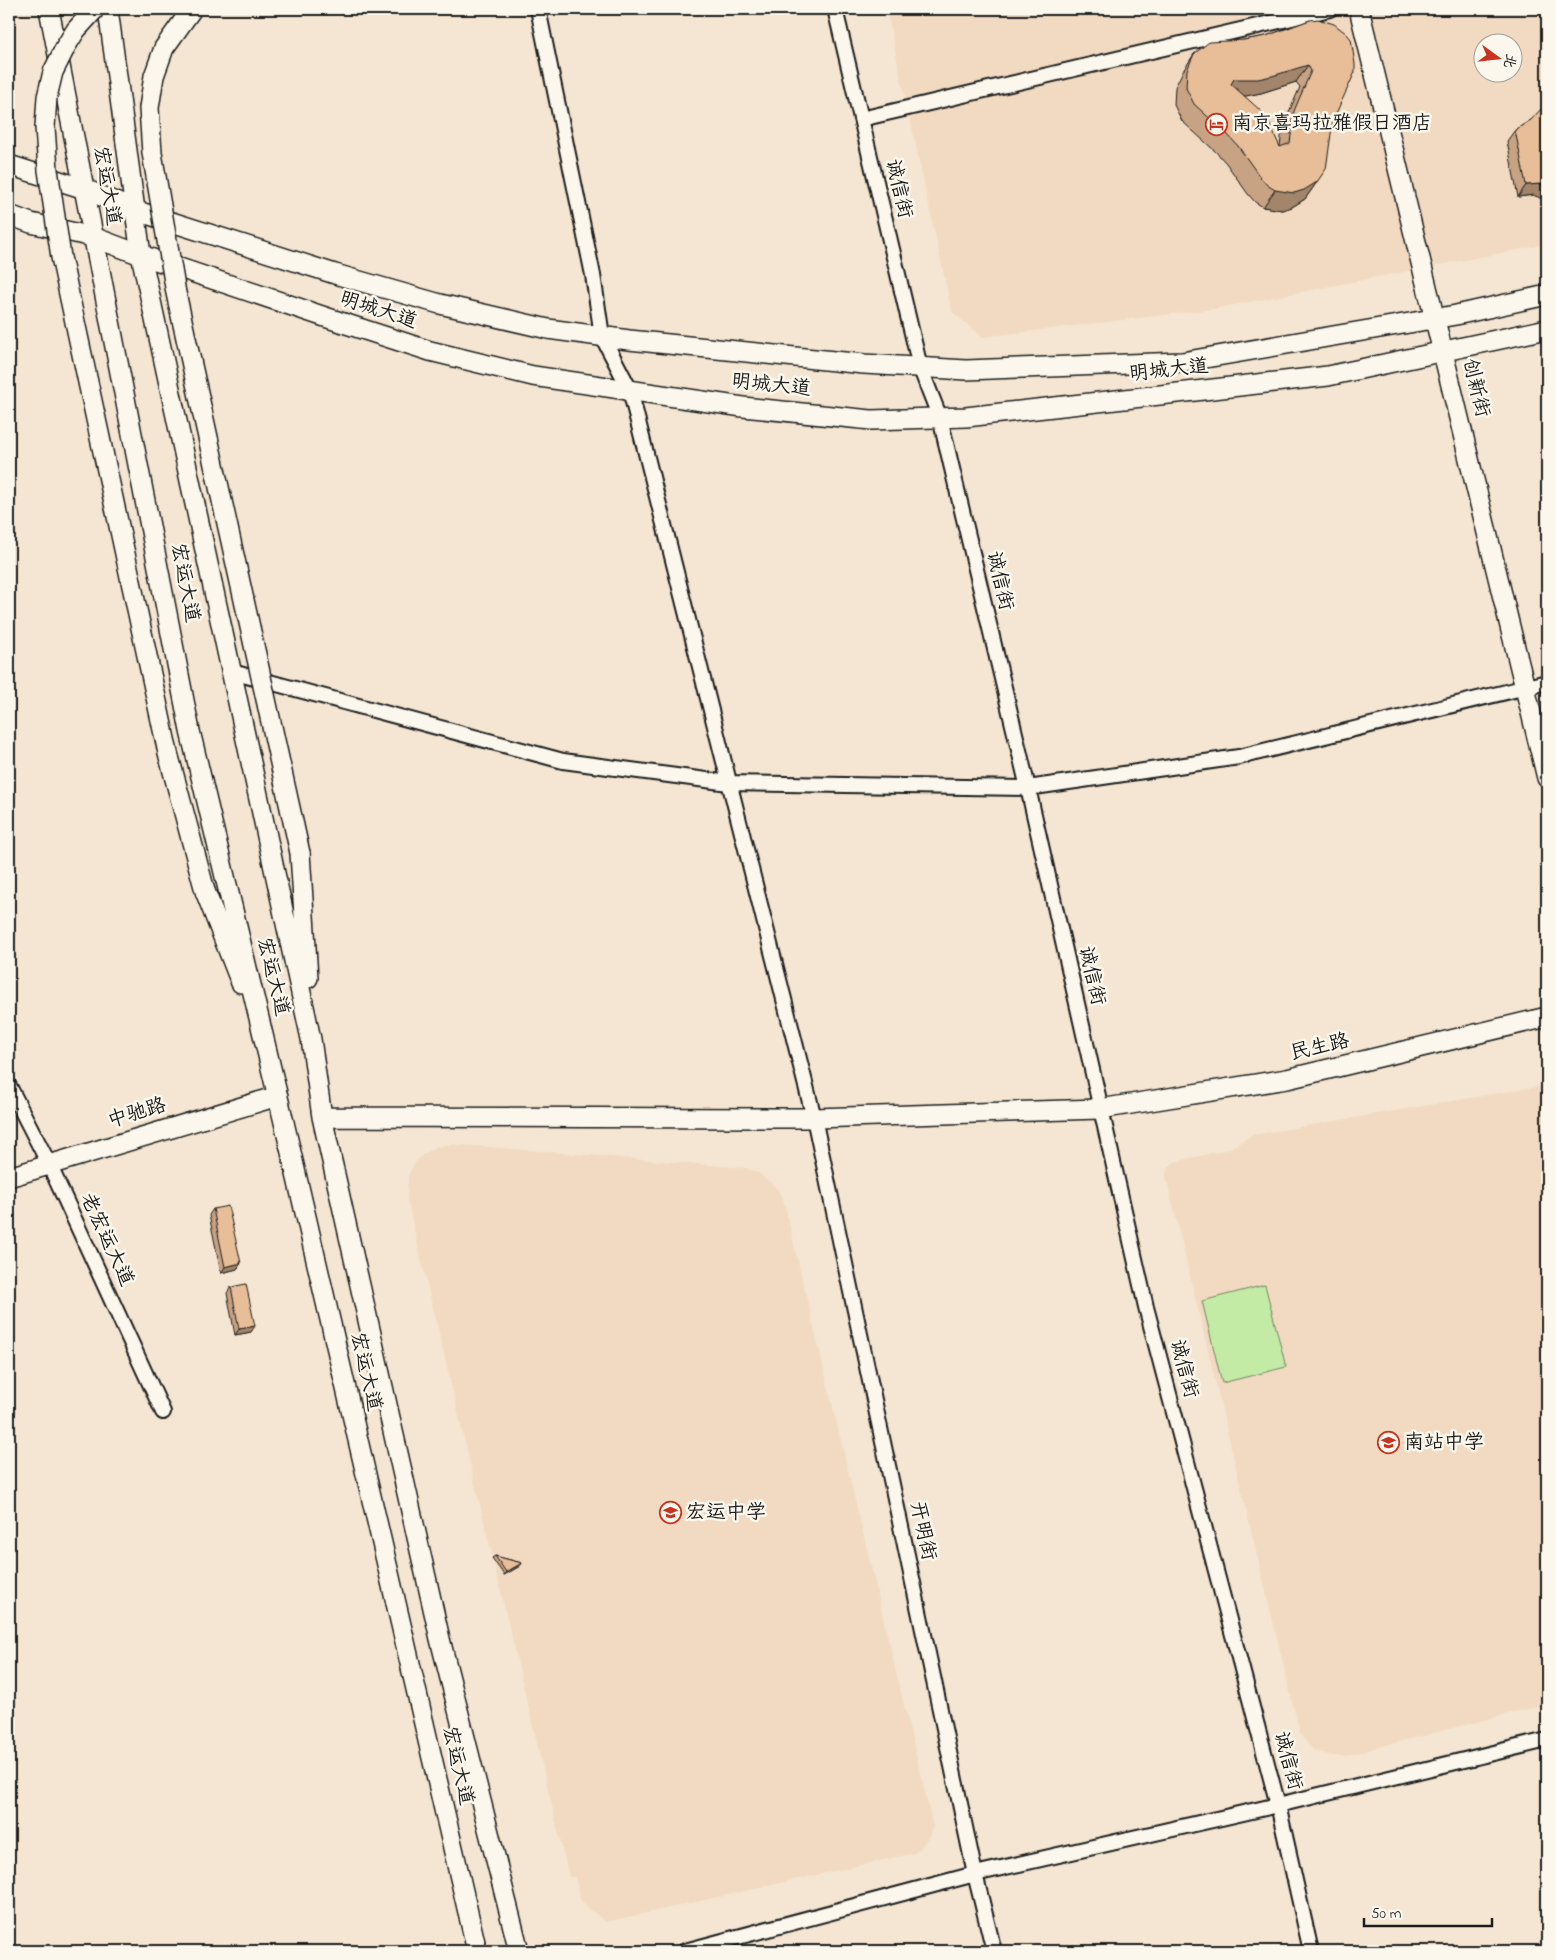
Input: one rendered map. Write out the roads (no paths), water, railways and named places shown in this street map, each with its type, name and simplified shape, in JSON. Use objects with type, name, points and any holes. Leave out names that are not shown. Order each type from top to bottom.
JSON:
[{"type":"main road","name":"宏运大道","points":[[49,9],[190,731],[278,1096],[477,1951]]},
{"type":"main road","points":[[95,9],[76,30],[66,46],[54,72],[47,97],[44,128],[48,170],[61,257],[162,724],[205,891],[267,1052]]},
{"type":"main road","name":"宏运大道","points":[[108,9],[141,255],[312,1039],[322,1118],[440,1639],[518,1951]]},
{"type":"main road","points":[[192,9],[164,48],[154,76],[148,108],[152,153],[176,293],[300,853],[312,1039]]},
{"type":"main road","name":"创新街","points":[[1359,9],[1547,778]]},
{"type":"main road","name":"明城大道","points":[[9,165],[85,190],[134,210],[335,274],[440,304],[548,329],[864,364],[966,370],[1182,362],[1436,318],[1547,295]]},
{"type":"main road","name":"明城大道","points":[[9,215],[31,223],[93,237],[141,255],[430,351],[533,376],[743,406],[871,420],[966,417],[1328,376],[1547,329]]},
{"type":"main road","name":"民生路","points":[[322,1118],[814,1118],[1100,1109],[1287,1079],[1547,1016]]},
{"type":"main road","name":"中驰路","points":[[9,1177],[278,1096]]},
{"type":"street","name":"开明街","points":[[538,9],[593,275],[602,336],[630,390],[814,1118],[975,1874],[994,1951]]},
{"type":"street","name":"诚信街","points":[[836,9],[920,368],[940,418],[1028,788],[1146,1307],[1278,1805],[1311,1951]]},
{"type":"street","points":[[861,119],[1330,9]]},
{"type":"street","points":[[9,224],[31,223]]},
{"type":"street","points":[[232,672],[563,761],[729,783],[1028,788],[1238,757],[1547,682]]},
{"type":"street","name":"老宏运大道","points":[[9,1086],[49,1164],[163,1412]]},
{"type":"street","points":[[685,1951],[975,1874],[1278,1805],[1547,1740]]},
{"type":"place","name":"南京喜玛拉雅假日酒店","points":[[1216,124]]},
{"type":"place","name":"南站中学","points":[[1388,1443]]},
{"type":"place","name":"宏运中学","points":[[670,1513]]}]
